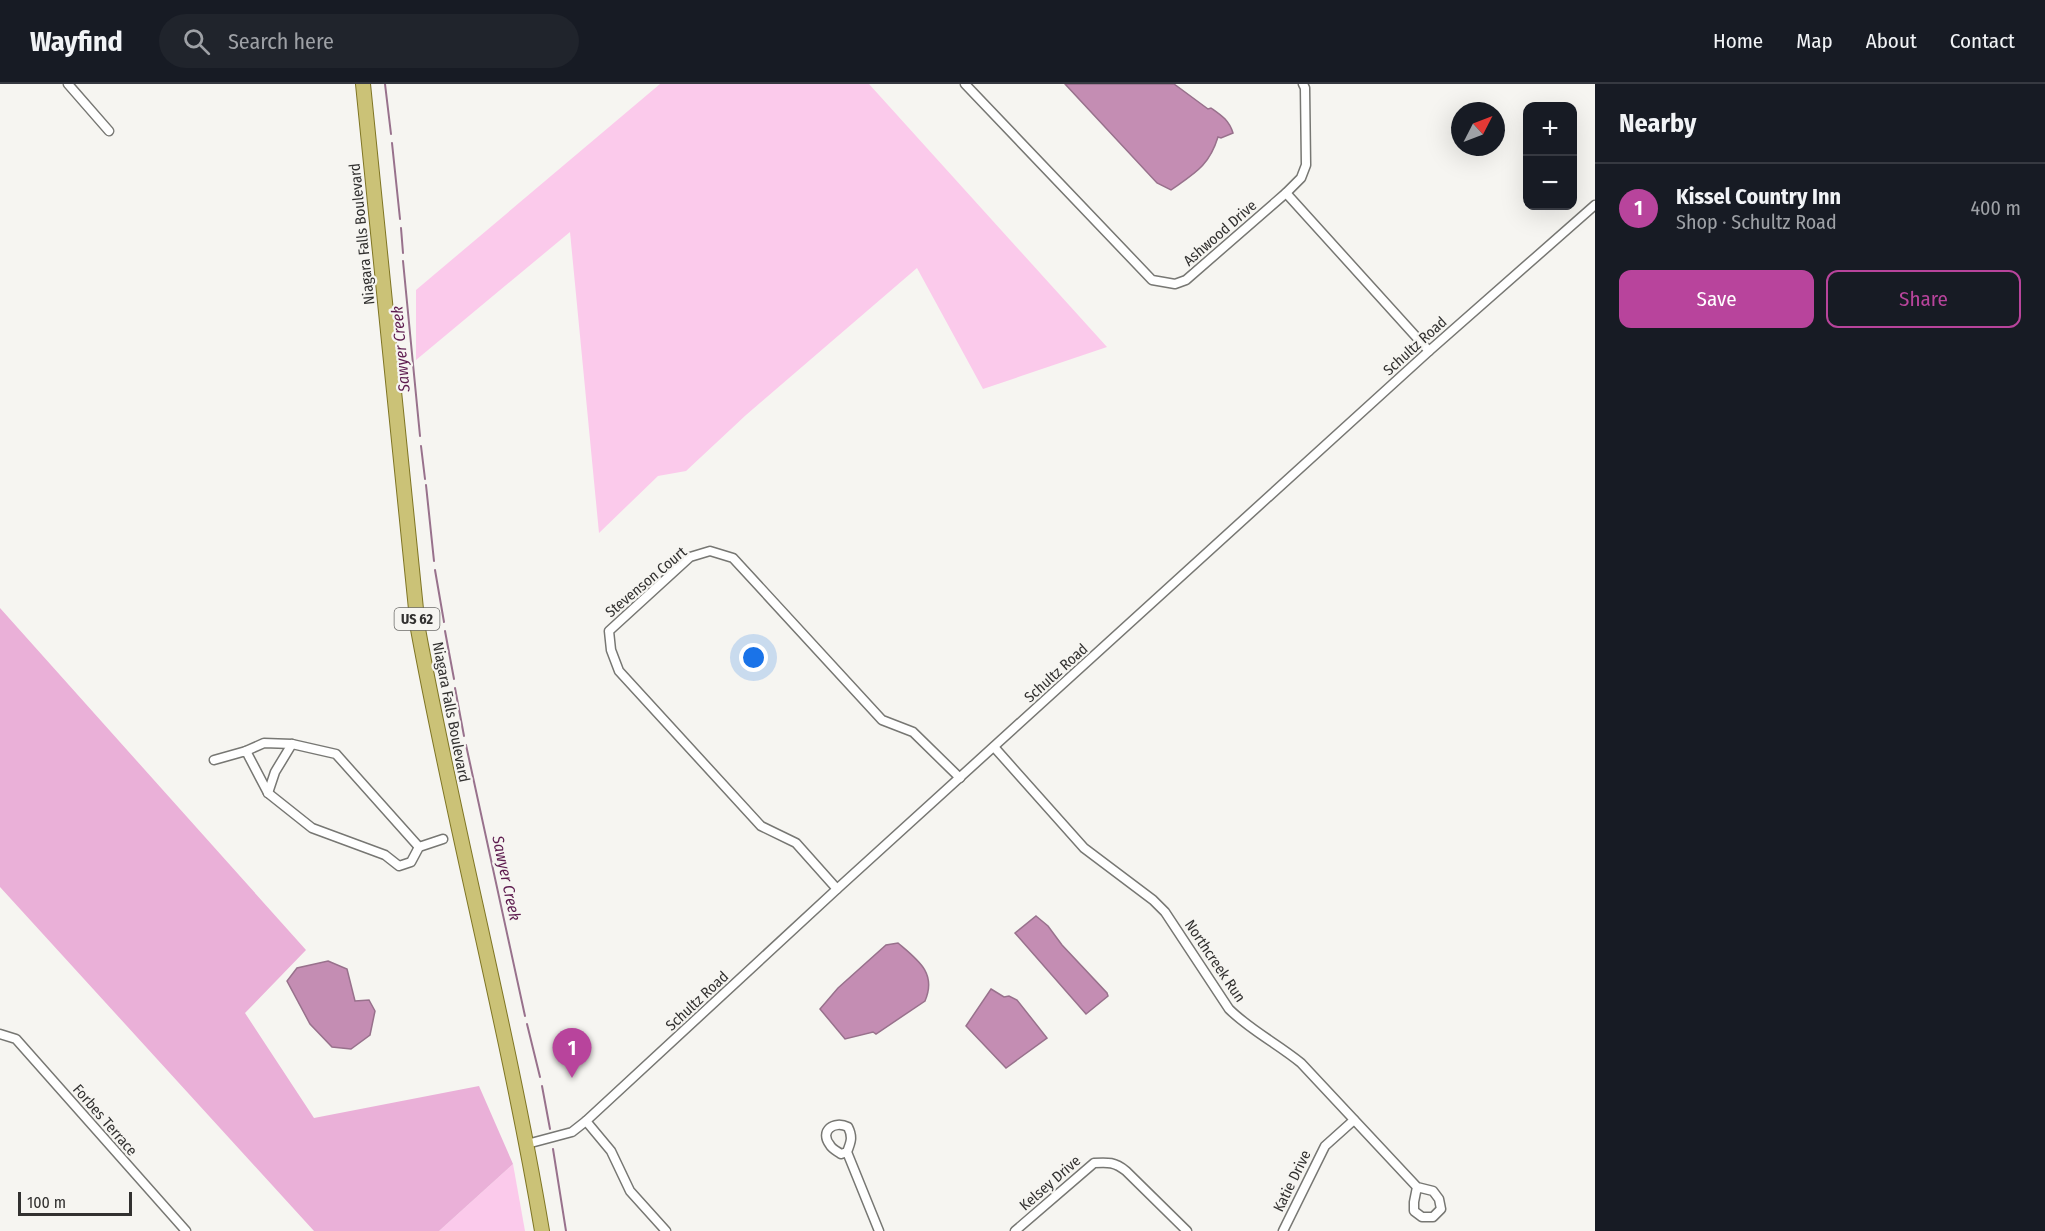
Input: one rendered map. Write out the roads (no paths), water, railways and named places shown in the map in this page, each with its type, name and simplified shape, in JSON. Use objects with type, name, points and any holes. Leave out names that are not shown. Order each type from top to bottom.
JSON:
[{"type":"main road","name":"Niagara Falls Boulevard","points":[[363,84],[418,629],[437,729],[527,1144],[542,1231]]},
{"type":"street","points":[[68,84],[109,130]]},
{"type":"street","name":"Ashwood Drive","points":[[965,84],[1152,280],[1175,284],[1186,280],[1301,178],[1306,165],[1305,88],[1303,84]]},
{"type":"street","points":[[1286,193],[1429,351]]},
{"type":"street","name":"Schultz Road","points":[[527,1144],[572,1132],[586,1121],[837,889],[1429,351],[1595,205]]},
{"type":"street","name":"Stevenson Court","points":[[837,889],[796,843],[761,826],[619,671],[611,650],[609,631],[690,557],[710,551],[733,558],[882,720],[913,732],[960,778]]},
{"type":"street","points":[[214,760],[264,743],[292,744],[336,754],[419,847]]},
{"type":"street","points":[[268,793],[276,772],[292,744]]},
{"type":"street","name":"Northcreek Run","points":[[994,747],[1084,848],[1153,900],[1165,912],[1229,1009],[1301,1063],[1417,1187]]},
{"type":"street","points":[[246,751],[268,793],[312,828],[385,855],[399,866],[411,862],[419,847],[443,839]]},
{"type":"street","name":"Forbes Terrace","points":[[0,1034],[16,1039],[186,1231]]},
{"type":"street","name":"Katie Drive","points":[[1283,1231],[1324,1146],[1354,1120]]},
{"type":"street","points":[[586,1121],[610,1151],[630,1191],[666,1231]]},
{"type":"street","points":[[847,1152],[879,1231]]},
{"type":"street","name":"Kelsey Drive","points":[[1015,1231],[1094,1163],[1106,1162],[1116,1163],[1126,1171],[1187,1231]]},
{"type":"waterway","name":"Sawyer Creek","points":[[385,84],[391,134]]},
{"type":"waterway","name":"Sawyer Creek","points":[[392,143],[400,219]]},
{"type":"waterway","name":"Sawyer Creek","points":[[401,228],[403,253]]},
{"type":"waterway","name":"Sawyer Creek","points":[[403,261],[420,436]]},
{"type":"waterway","name":"Sawyer Creek","points":[[421,446],[425,479]]},
{"type":"waterway","name":"Sawyer Creek","points":[[426,485],[434,561]]},
{"type":"waterway","name":"Sawyer Creek","points":[[435,570],[444,622]]},
{"type":"waterway","name":"Sawyer Creek","points":[[445,631],[454,679]]},
{"type":"waterway","name":"Sawyer Creek","points":[[455,688],[464,736]]},
{"type":"waterway","name":"Sawyer Creek","points":[[466,745],[525,1016]]},
{"type":"waterway","name":"Sawyer Creek","points":[[527,1024],[540,1077]]},
{"type":"waterway","name":"Sawyer Creek","points":[[542,1086],[550,1129]]},
{"type":"waterway","name":"Sawyer Creek","points":[[553,1149],[566,1231]]},
{"type":"place","name":"Kissel Country Inn","points":[[572,1078]]}]
